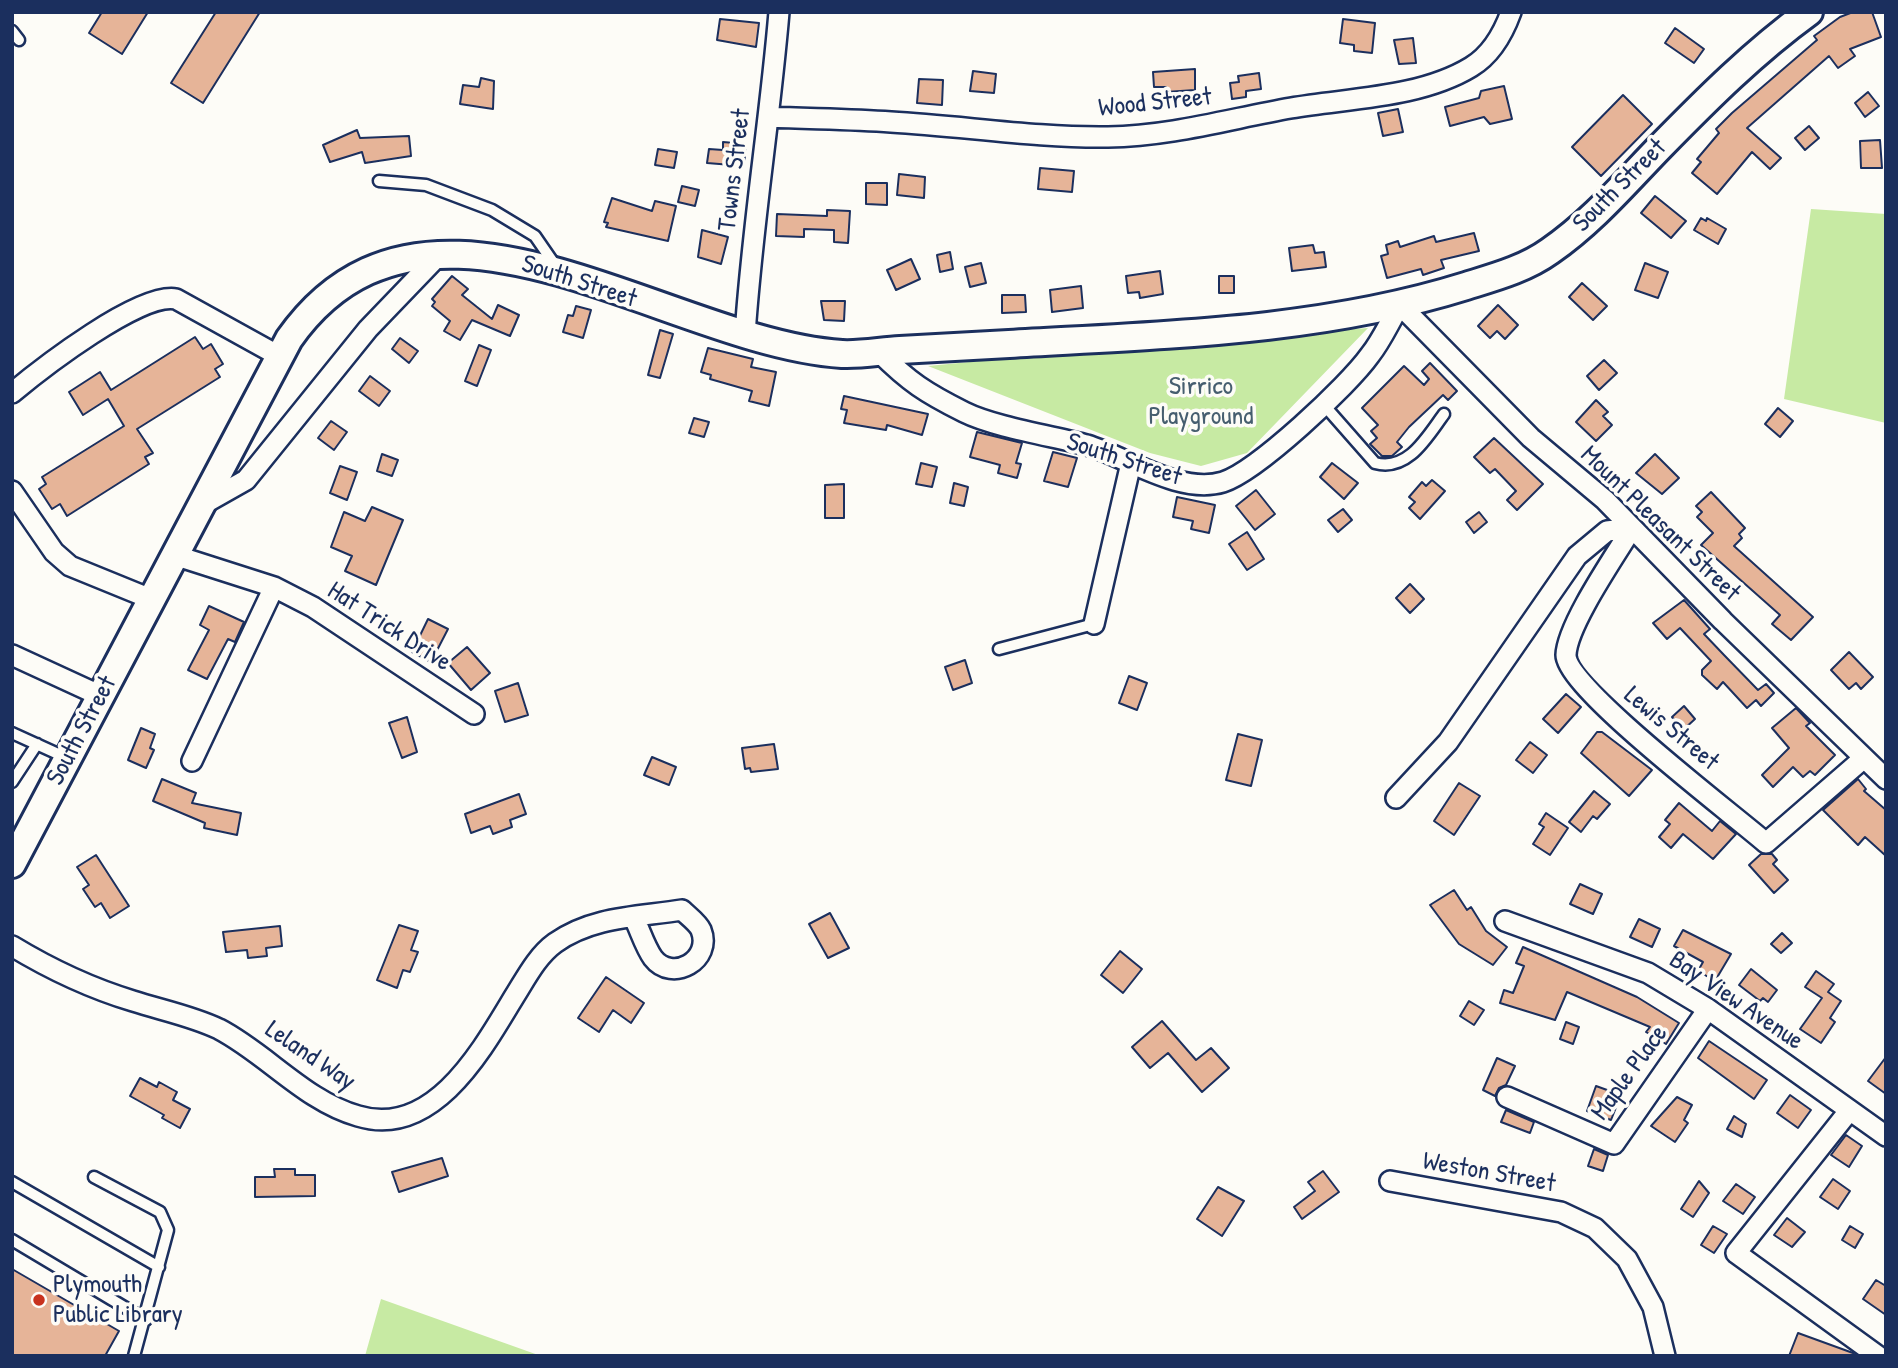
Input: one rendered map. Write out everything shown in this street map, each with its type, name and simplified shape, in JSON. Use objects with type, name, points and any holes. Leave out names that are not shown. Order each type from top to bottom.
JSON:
[{"type":"street","name":"Towns Street","points":[[745,335],[751,252],[769,117],[779,12]]},
{"type":"street","name":"Wood Street","points":[[769,117],[891,122],[1078,136],[1133,136],[1186,131],[1254,115],[1389,93],[1439,81],[1470,68],[1483,58],[1497,41],[1511,12]]},
{"type":"street","name":"South Street","points":[[12,864],[279,356],[300,322],[335,291],[395,261],[441,253],[494,256],[561,274],[745,335],[842,354],[1256,327],[1400,305],[1514,271],[1550,252],[1606,204],[1722,84],[1809,12]]},
{"type":"street","points":[[199,507],[246,480],[368,328],[441,253]]},
{"type":"street","points":[[12,393],[80,342],[159,298],[176,299],[279,356]]},
{"type":"street","name":"South Street","points":[[879,352],[914,386],[968,414],[1090,446],[1189,482],[1222,482],[1258,460],[1324,405],[1370,355],[1400,305]]},
{"type":"street","name":"Mount Pleasant Street","points":[[1400,305],[1531,438],[1605,500],[1886,779]]},
{"type":"street","points":[[1094,624],[1131,463]]},
{"type":"street","points":[[12,491],[54,552],[70,566],[151,598]]},
{"type":"street","points":[[1396,798],[1448,742],[1577,556],[1607,531],[1632,528]]},
{"type":"street","name":"Lewis Street","points":[[1632,528],[1579,618],[1567,648],[1567,661],[1571,671],[1604,707],[1766,843],[1864,758]]},
{"type":"street","name":"Hat Trick Drive","points":[[174,555],[274,587],[313,607],[474,714]]},
{"type":"street","points":[[192,761],[274,587]]},
{"type":"street","points":[[12,655],[101,696]]},
{"type":"street","name":"Leland Way","points":[[12,946],[90,986],[216,1028],[259,1054],[325,1102],[358,1117],[383,1120],[405,1116],[426,1106],[454,1083],[477,1054],[531,969],[555,943],[591,924],[615,917],[635,918]]},
{"type":"street","name":"Bay View Avenue","points":[[1505,921],[1648,972],[1708,1009],[1886,1136]]},
{"type":"street","name":"Maple Place","points":[[1507,1097],[1614,1144],[1708,1009]]},
{"type":"street","points":[[1849,1111],[1735,1253],[1878,1356]]},
{"type":"street","name":"Weston Street","points":[[1390,1181],[1561,1212],[1595,1228],[1627,1259],[1653,1307],[1665,1356]]},
{"type":"lane","points":[[379,181],[426,185],[492,210],[535,236],[561,274]]},
{"type":"lane","points":[[1324,405],[1375,463],[1387,466],[1402,463],[1444,414]]},
{"type":"lane","points":[[999,649],[1094,624]]},
{"type":"lane","points":[[12,733],[68,758]]},
{"type":"lane","points":[[12,782],[37,744]]},
{"type":"lane","points":[[94,1177],[159,1212],[168,1230],[146,1320],[134,1356]]},
{"type":"lane","points":[[12,1182],[159,1267]]},
{"type":"lane","points":[[12,1240],[146,1320]]},
{"type":"green space","points":[[1811,209],[1886,214],[1886,423],[1784,399]]},
{"type":"green space","name":"Sirrico Playground","points":[[1368,328],[1247,453],[1201,466],[1150,453],[928,366],[1175,342]]},
{"type":"green space","points":[[381,1299],[541,1356],[365,1356]]},
{"type":"building","points":[[102,12],[148,12],[122,54],[89,33]]},
{"type":"building","points":[[216,12],[260,12],[203,103],[171,83]]},
{"type":"building","points":[[1853,12],[1872,12],[1881,37],[1850,49],[1855,56],[1838,68],[1829,56],[1747,128],[1781,158],[1770,169],[1752,152],[1717,194],[1692,173],[1701,162],[1697,159],[1719,133],[1716,129],[1732,113],[1817,40],[1814,36],[1840,17]]},
{"type":"building","points":[[720,19],[759,23],[756,47],[717,40]]},
{"type":"building","points":[[1343,19],[1375,23],[1372,53],[1354,51],[1354,45],[1340,43]]},
{"type":"building","points":[[1675,28],[1704,49],[1694,63],[1665,43]]},
{"type":"building","points":[[1413,38],[1416,63],[1399,64],[1394,40]]},
{"type":"building","points":[[1195,69],[1195,90],[1166,92],[1166,87],[1154,87],[1153,72]]},
{"type":"building","points":[[973,71],[996,74],[994,93],[970,91]]},
{"type":"building","points":[[1259,73],[1261,89],[1246,91],[1246,97],[1232,99],[1230,83],[1239,82],[1238,76]]},
{"type":"building","points":[[481,78],[494,81],[493,109],[460,104],[463,85],[479,87]]},
{"type":"building","points":[[919,79],[943,80],[942,105],[917,103]]},
{"type":"building","points":[[1504,86],[1512,119],[1490,124],[1484,117],[1450,126],[1445,107],[1479,98],[1481,91]]},
{"type":"building","points":[[1868,92],[1879,106],[1865,117],[1855,103]]},
{"type":"building","points":[[1623,95],[1652,124],[1601,176],[1572,147]]},
{"type":"building","points":[[1398,109],[1403,132],[1383,136],[1378,113]]},
{"type":"building","points":[[1809,126],[1819,138],[1805,150],[1795,138]]},
{"type":"building","points":[[357,130],[360,138],[409,136],[411,156],[365,163],[362,152],[330,162],[323,145]]},
{"type":"building","points":[[1880,140],[1882,168],[1861,168],[1860,141]]},
{"type":"building","points":[[723,142],[746,144],[744,166],[707,163],[709,149],[723,150]]},
{"type":"building","points":[[658,149],[677,152],[674,168],[655,165]]},
{"type":"building","points":[[1040,168],[1074,171],[1072,192],[1038,189]]},
{"type":"building","points":[[899,174],[925,177],[924,198],[897,195]]},
{"type":"building","points":[[866,183],[887,183],[887,205],[866,204]]},
{"type":"building","points":[[682,186],[699,190],[695,206],[678,202]]},
{"type":"building","points":[[1655,196],[1686,221],[1671,238],[1641,213]]},
{"type":"building","points":[[612,198],[652,211],[655,201],[676,206],[668,241],[606,227],[608,223],[604,222]]},
{"type":"building","points":[[827,210],[850,211],[848,243],[834,242],[834,230],[804,229],[804,237],[776,236],[777,214],[827,216]]},
{"type":"building","points":[[1701,218],[1706,221],[1707,218],[1726,229],[1718,244],[1694,230]]},
{"type":"building","points":[[702,230],[728,237],[721,264],[698,257]]},
{"type":"building","points":[[1474,233],[1479,251],[1441,260],[1444,268],[1423,275],[1421,269],[1387,278],[1381,256],[1388,254],[1386,245],[1398,241],[1400,247],[1434,236],[1436,242]]},
{"type":"building","points":[[1313,245],[1315,253],[1324,252],[1326,267],[1292,271],[1289,248]]},
{"type":"building","points":[[950,252],[953,269],[940,272],[937,255]]},
{"type":"building","points":[[911,259],[920,279],[896,290],[887,270]]},
{"type":"building","points":[[981,263],[986,283],[970,287],[965,267]]},
{"type":"building","points":[[1645,263],[1668,272],[1658,298],[1635,290]]},
{"type":"building","points":[[1160,271],[1163,294],[1140,298],[1139,292],[1128,293],[1126,276]]},
{"type":"building","points":[[452,276],[468,289],[462,295],[492,319],[498,305],[519,315],[510,336],[472,320],[460,340],[444,331],[450,321],[432,306],[435,302],[432,299]]},
{"type":"building","points":[[1219,276],[1234,276],[1234,293],[1219,293]]},
{"type":"building","points":[[1582,283],[1607,306],[1593,320],[1569,297]]},
{"type":"building","points":[[1081,286],[1083,308],[1052,312],[1050,290]]},
{"type":"building","points":[[1002,295],[1025,295],[1026,312],[1002,313]]},
{"type":"building","points":[[821,301],[845,301],[844,321],[824,320]]},
{"type":"building","points":[[1498,305],[1518,325],[1505,339],[1497,331],[1490,338],[1478,326]]},
{"type":"building","points":[[576,306],[591,310],[583,338],[563,332],[568,315],[573,316]]},
{"type":"building","points":[[660,330],[673,334],[660,378],[648,375]]},
{"type":"building","points":[[195,337],[203,349],[211,344],[223,364],[215,369],[220,377],[137,429],[153,453],[145,457],[149,464],[67,516],[60,504],[52,509],[39,489],[46,484],[42,477],[124,426],[108,399],[83,415],[69,392],[100,372],[111,390]]},
{"type":"building","points":[[400,338],[418,351],[409,363],[392,349]]},
{"type":"building","points":[[479,345],[491,350],[477,386],[465,381]]},
{"type":"building","points":[[708,348],[753,359],[751,367],[776,372],[769,406],[749,401],[752,391],[710,379],[711,375],[701,372]]},
{"type":"building","points":[[1604,360],[1617,373],[1599,390],[1587,376]]},
{"type":"building","points":[[1430,363],[1457,391],[1448,400],[1443,395],[1409,427],[1397,442],[1402,447],[1392,456],[1382,456],[1370,444],[1377,438],[1371,431],[1378,425],[1362,408],[1404,366],[1424,385],[1429,379],[1422,371]]},
{"type":"building","points":[[370,376],[390,391],[379,406],[359,391]]},
{"type":"building","points":[[844,396],[928,414],[922,435],[887,425],[886,430],[844,423],[847,410],[841,409]]},
{"type":"building","points":[[1596,400],[1608,412],[1603,416],[1612,425],[1596,441],[1576,422]]},
{"type":"building","points":[[1778,408],[1793,421],[1780,437],[1765,424]]},
{"type":"building","points":[[694,418],[709,422],[704,437],[689,433]]},
{"type":"building","points":[[331,421],[347,432],[334,450],[318,438]]},
{"type":"building","points":[[977,432],[1022,443],[1016,463],[1021,464],[1017,478],[998,473],[1000,465],[970,457]]},
{"type":"building","points":[[1494,438],[1543,484],[1517,510],[1507,500],[1516,491],[1495,469],[1490,473],[1474,457]]},
{"type":"building","points":[[1053,452],[1077,458],[1068,487],[1044,481]]},
{"type":"building","points":[[382,454],[398,460],[392,476],[377,471]]},
{"type":"building","points":[[1655,454],[1679,478],[1662,494],[1636,473]]},
{"type":"building","points":[[921,463],[937,467],[932,487],[916,484]]},
{"type":"building","points":[[1332,463],[1358,483],[1344,499],[1320,477]]},
{"type":"building","points":[[340,466],[357,472],[347,500],[330,493]]},
{"type":"building","points":[[1432,480],[1445,491],[1420,519],[1409,508],[1415,502],[1409,497],[1422,482],[1426,486]]},
{"type":"building","points":[[954,483],[968,487],[964,506],[950,503]]},
{"type":"building","points":[[844,484],[844,518],[825,518],[825,485]]},
{"type":"building","points":[[1256,490],[1275,514],[1255,530],[1236,506]]},
{"type":"building","points":[[1711,492],[1745,528],[1739,534],[1742,538],[1734,546],[1813,617],[1791,640],[1772,624],[1780,615],[1701,545],[1713,533],[1697,517],[1702,512],[1696,506]]},
{"type":"building","points":[[1177,497],[1215,505],[1209,533],[1191,529],[1193,521],[1173,517]]},
{"type":"building","points":[[372,507],[403,520],[376,585],[345,571],[352,556],[331,547],[344,512],[365,521]]},
{"type":"building","points":[[1343,509],[1352,520],[1338,532],[1328,520]]},
{"type":"building","points":[[1479,512],[1487,522],[1474,533],[1466,522]]},
{"type":"building","points":[[1247,532],[1264,559],[1247,570],[1229,544]]},
{"type":"building","points":[[1410,584],[1424,599],[1410,613],[1396,598]]},
{"type":"building","points":[[1684,600],[1710,629],[1704,634],[1724,655],[1758,690],[1766,684],[1774,693],[1761,706],[1756,700],[1747,708],[1723,682],[1717,689],[1702,675],[1702,670],[1711,661],[1680,628],[1667,639],[1653,623]]},
{"type":"building","points":[[209,606],[244,622],[235,642],[228,639],[207,679],[188,670],[209,630],[200,625]]},
{"type":"building","points":[[428,619],[448,629],[431,662],[412,652]]},
{"type":"building","points":[[467,647],[490,673],[471,690],[448,663]]},
{"type":"building","points":[[1849,652],[1873,677],[1861,689],[1856,683],[1849,689],[1831,670]]},
{"type":"building","points":[[965,660],[972,683],[953,690],[945,667]]},
{"type":"building","points":[[1129,676],[1147,683],[1137,710],[1119,703]]},
{"type":"building","points":[[518,683],[528,715],[505,722],[495,691]]},
{"type":"building","points":[[1566,694],[1581,707],[1558,733],[1543,719]]},
{"type":"building","points":[[1684,706],[1695,719],[1683,730],[1672,717]]},
{"type":"building","points":[[1796,708],[1810,723],[1806,726],[1835,755],[1815,775],[1810,771],[1803,777],[1793,767],[1773,787],[1762,775],[1789,748],[1772,728]]},
{"type":"building","points":[[407,717],[417,752],[402,758],[389,723]]},
{"type":"building","points":[[141,728],[155,734],[150,748],[154,750],[146,768],[128,760]]},
{"type":"building","points":[[1597,732],[1602,732],[1652,770],[1629,796],[1581,753]]},
{"type":"building","points":[[1238,734],[1262,740],[1251,786],[1226,780]]},
{"type":"building","points":[[1530,742],[1547,755],[1533,773],[1516,760]]},
{"type":"building","points":[[774,744],[778,769],[751,772],[750,768],[745,769],[742,748]]},
{"type":"building","points":[[652,757],[676,767],[669,785],[644,775]]},
{"type":"building","points":[[162,779],[196,793],[192,803],[241,813],[237,835],[204,828],[205,823],[153,801]]},
{"type":"building","points":[[1858,779],[1866,789],[1864,791],[1886,810],[1886,856],[1865,837],[1858,845],[1823,810]]},
{"type":"building","points":[[1459,783],[1480,796],[1454,835],[1434,821]]},
{"type":"building","points":[[1594,791],[1610,804],[1597,819],[1593,816],[1581,832],[1569,822]]},
{"type":"building","points":[[519,794],[526,814],[510,820],[512,827],[493,834],[490,826],[471,833],[465,814]]},
{"type":"building","points":[[1679,803],[1712,831],[1720,821],[1736,834],[1713,859],[1683,834],[1671,848],[1659,837],[1670,824],[1665,820]]},
{"type":"building","points":[[1546,813],[1568,828],[1550,855],[1533,844],[1544,827],[1539,824]]},
{"type":"building","points":[[1761,854],[1772,854],[1777,860],[1773,864],[1788,880],[1774,893],[1749,865]]},
{"type":"building","points":[[96,855],[129,906],[110,918],[101,903],[95,907],[83,889],[89,885],[77,867]]},
{"type":"building","points":[[1580,884],[1602,894],[1593,914],[1570,904]]},
{"type":"building","points":[[1454,890],[1467,910],[1471,907],[1486,931],[1507,947],[1493,965],[1459,944],[1430,905]]},
{"type":"building","points":[[830,913],[849,948],[828,958],[809,924]]},
{"type":"building","points":[[1639,919],[1660,929],[1652,947],[1630,937]]},
{"type":"building","points":[[399,925],[418,931],[411,950],[418,952],[410,972],[403,970],[397,988],[377,980]]},
{"type":"building","points":[[280,926],[282,946],[266,948],[267,956],[248,958],[247,950],[226,952],[223,932]]},
{"type":"building","points":[[1683,930],[1731,954],[1715,981],[1698,971],[1703,962],[1674,946]]},
{"type":"building","points":[[1782,933],[1792,943],[1781,953],[1771,944]]},
{"type":"building","points":[[1523,947],[1637,997],[1679,1023],[1666,1044],[1646,1032],[1650,1027],[1567,992],[1555,1020],[1500,1003],[1504,990],[1513,993],[1524,966],[1516,963]]},
{"type":"building","points":[[1120,951],[1142,969],[1123,993],[1101,975]]},
{"type":"building","points":[[1751,969],[1777,990],[1768,1002],[1763,998],[1760,1001],[1739,985]]},
{"type":"building","points":[[1816,971],[1834,984],[1828,992],[1841,1001],[1830,1018],[1835,1022],[1821,1043],[1800,1029],[1822,998],[1805,987]]},
{"type":"building","points":[[606,977],[644,1003],[631,1023],[613,1010],[599,1032],[578,1018]]},
{"type":"building","points":[[1469,1001],[1484,1010],[1474,1025],[1460,1016]]},
{"type":"building","points":[[1162,1021],[1196,1060],[1211,1048],[1229,1068],[1202,1092],[1168,1053],[1150,1068],[1132,1047]]},
{"type":"building","points":[[1566,1022],[1579,1027],[1573,1044],[1560,1039]]},
{"type":"building","points":[[1709,1041],[1767,1080],[1754,1099],[1698,1058]]},
{"type":"building","points":[[1886,1057],[1886,1094],[1868,1081]]},
{"type":"building","points":[[1497,1058],[1515,1066],[1506,1085],[1499,1088],[1495,1096],[1483,1090]]},
{"type":"building","points":[[140,1078],[157,1087],[159,1082],[177,1092],[173,1100],[190,1109],[180,1128],[162,1118],[164,1115],[130,1096]]},
{"type":"building","points":[[1596,1086],[1621,1095],[1611,1120],[1587,1111]]},
{"type":"building","points":[[1790,1095],[1811,1110],[1798,1128],[1777,1113]]},
{"type":"building","points":[[1677,1097],[1692,1105],[1684,1120],[1688,1123],[1675,1142],[1651,1126]]},
{"type":"building","points":[[1506,1110],[1534,1122],[1530,1133],[1501,1122]]},
{"type":"building","points":[[1734,1116],[1746,1124],[1742,1137],[1727,1129]]},
{"type":"building","points":[[1846,1135],[1862,1146],[1849,1167],[1831,1155]]},
{"type":"building","points":[[1594,1149],[1608,1155],[1603,1171],[1588,1166]]},
{"type":"building","points":[[442,1158],[448,1176],[399,1192],[392,1172]]},
{"type":"building","points":[[274,1169],[295,1169],[295,1175],[315,1175],[315,1196],[255,1197],[255,1177],[275,1177]]},
{"type":"building","points":[[1323,1171],[1339,1192],[1302,1219],[1294,1207],[1315,1191],[1308,1182]]},
{"type":"building","points":[[1833,1179],[1850,1191],[1838,1209],[1820,1197]]},
{"type":"building","points":[[1699,1181],[1709,1193],[1693,1217],[1681,1209]]},
{"type":"building","points":[[1736,1184],[1755,1197],[1743,1214],[1723,1201]]},
{"type":"building","points":[[1218,1187],[1244,1201],[1222,1236],[1197,1219]]},
{"type":"building","points":[[1787,1218],[1805,1232],[1792,1247],[1774,1235]]},
{"type":"building","points":[[1713,1226],[1727,1234],[1714,1253],[1701,1245]]},
{"type":"building","points":[[1850,1226],[1863,1234],[1855,1248],[1842,1240]]},
{"type":"building","name":"Plymouth Public Library","points":[[12,1269],[119,1331],[105,1356],[12,1356]]},
{"type":"building","points":[[1876,1280],[1886,1286],[1886,1315],[1863,1299]]},
{"type":"building","points":[[1798,1333],[1853,1353],[1856,1356],[1789,1356]]},
{"type":"place","name":"Plymouth Public Library","points":[[39,1300]]}]
